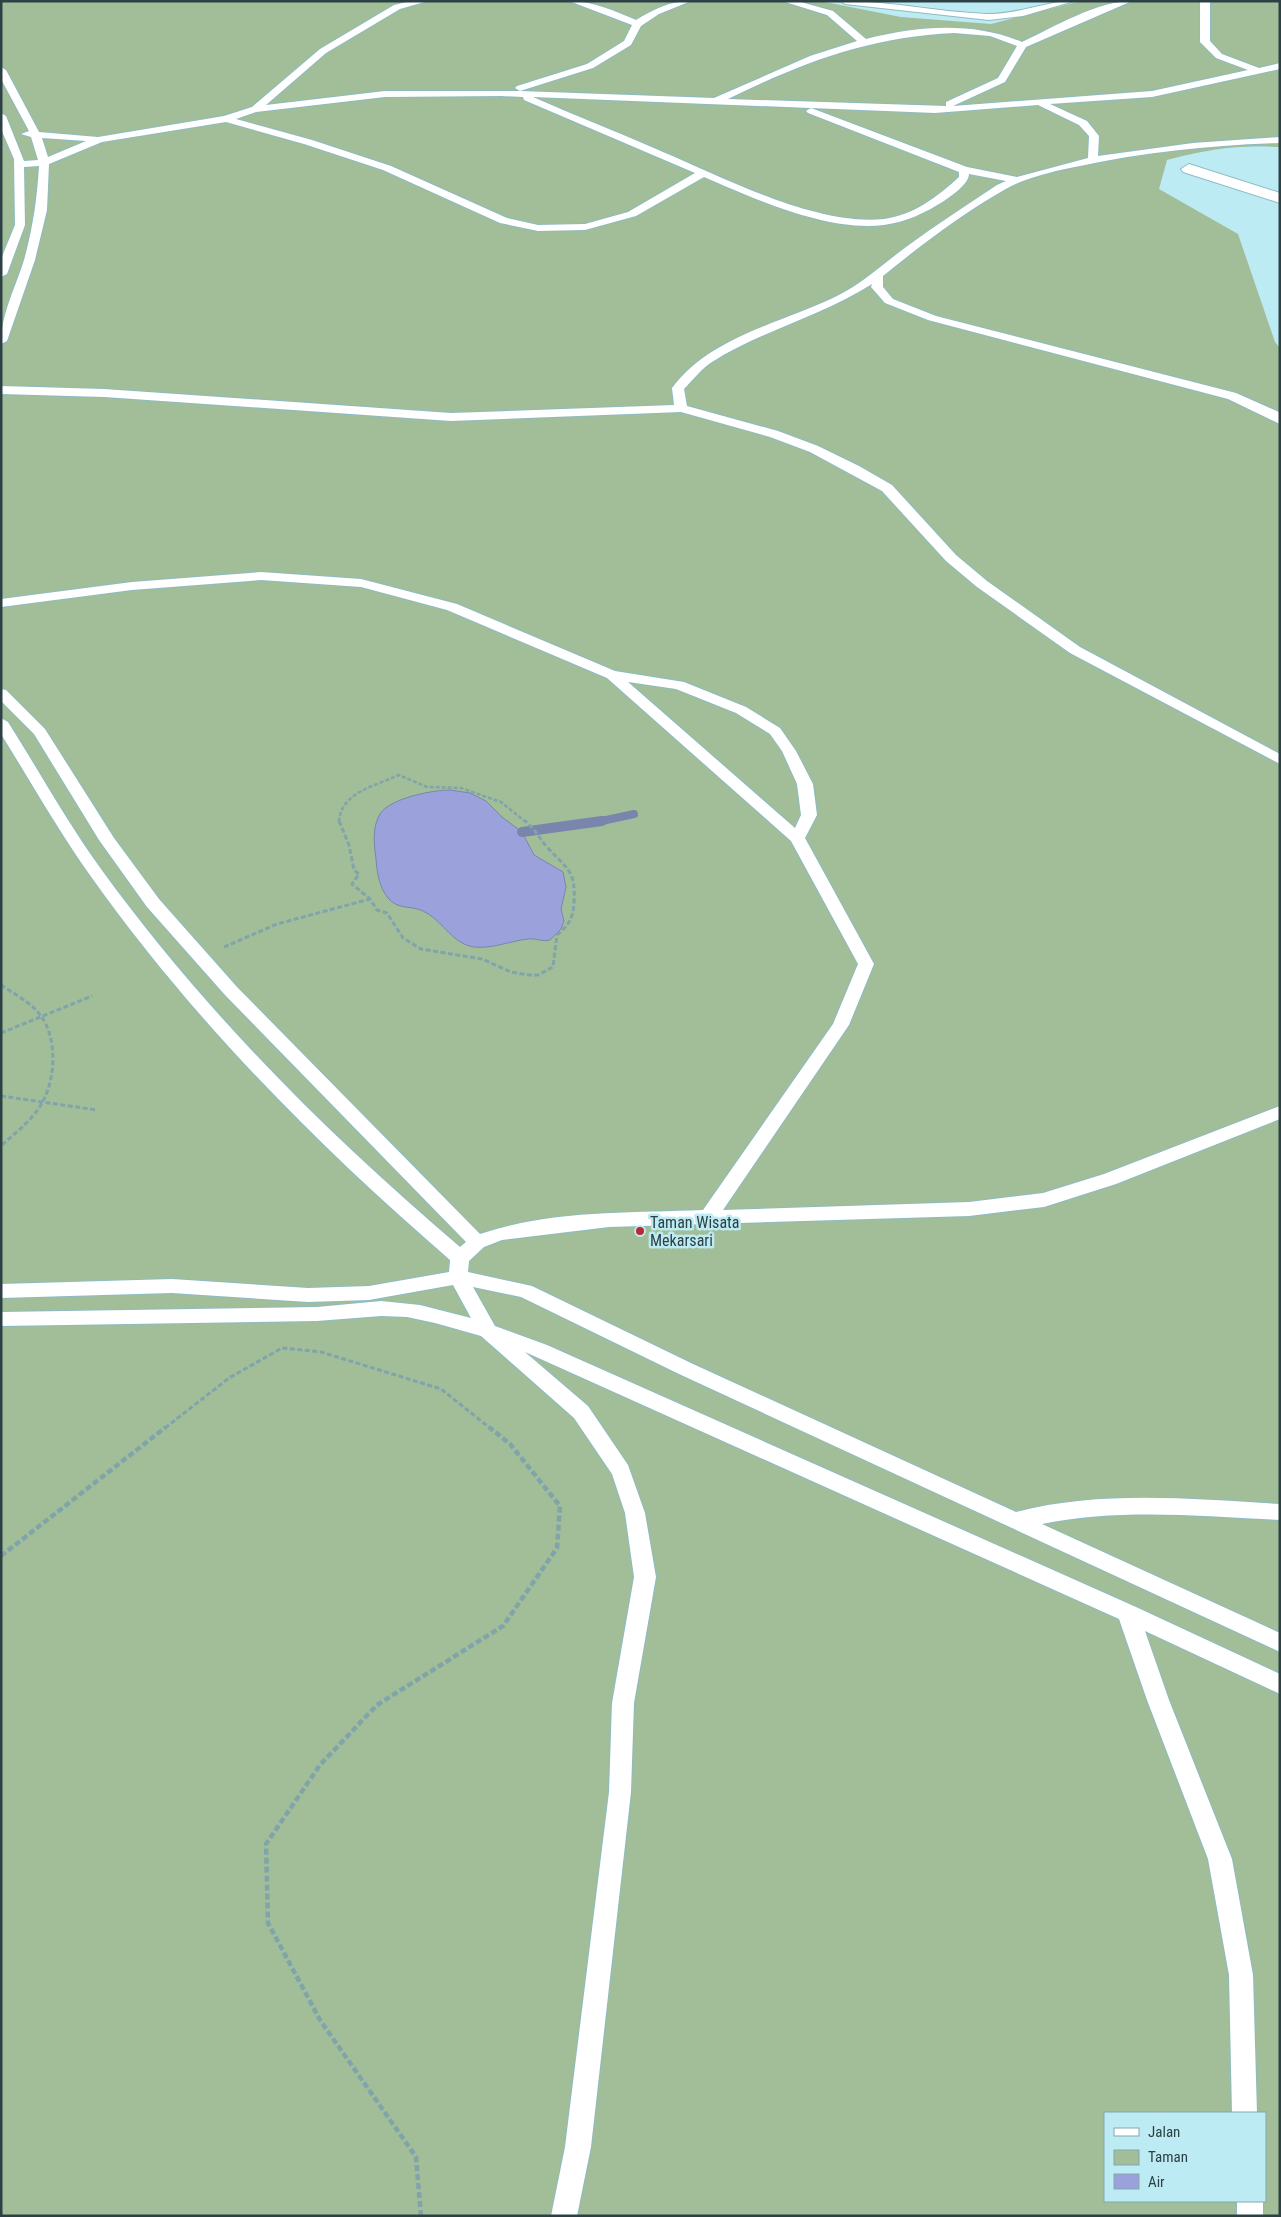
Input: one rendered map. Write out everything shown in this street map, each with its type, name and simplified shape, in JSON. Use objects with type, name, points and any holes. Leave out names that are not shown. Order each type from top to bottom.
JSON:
[{"type":"street","points":[[1189,169],[1280,198]]},
{"type":"lane","points":[[255,109],[323,51],[397,7],[424,1]]},
{"type":"lane","points":[[572,1],[599,8],[637,24]]},
{"type":"lane","points":[[501,93],[547,82],[590,66],[628,43],[637,24],[656,12],[687,1]]},
{"type":"lane","points":[[786,1],[830,13],[864,41]]},
{"type":"lane","points":[[845,1],[939,13],[990,17],[1023,13],[1070,1]]},
{"type":"lane","points":[[935,110],[1002,80],[1022,45],[1102,10],[1128,1]]},
{"type":"lane","points":[[1204,1],[1205,42],[1219,56],[1257,71],[1280,72]]},
{"type":"lane","points":[[712,103],[772,74],[864,41],[928,30],[991,33],[1022,45]]},
{"type":"lane","points":[[19,165],[44,162],[100,139],[226,119],[255,109],[385,94],[501,93],[712,103],[935,110],[1152,94],[1280,66]]},
{"type":"lane","points":[[1,70],[8,79],[35,133],[44,162],[42,210],[29,260],[1,341]]},
{"type":"lane","points":[[517,94],[577,121],[648,147],[748,193],[823,217],[862,224],[890,221],[916,213],[939,200],[964,178],[964,170]]},
{"type":"lane","points":[[1036,103],[1083,122],[1094,136],[1093,159]]},
{"type":"lane","points":[[797,106],[964,170],[1017,180]]},
{"type":"lane","points":[[1,116],[19,159],[20,225],[1,274]]},
{"type":"lane","points":[[226,119],[308,142],[387,168],[504,221],[538,228],[585,226],[632,214],[703,173]]},
{"type":"lane","points":[[10,135],[35,133],[100,139]]},
{"type":"lane","points":[[681,408],[678,388],[706,360],[781,322],[840,299],[1001,187],[1017,180],[1093,159],[1193,144],[1280,140]]},
{"type":"lane","points":[[878,274],[877,287],[889,301],[932,318],[1232,396],[1275,415],[1280,420]]},
{"type":"lane","points":[[1,390],[104,392],[451,416],[681,408],[774,434],[814,449],[855,469],[887,488],[951,558],[976,579],[1075,650],[1280,760]]},
{"type":"lane","points":[[1,603],[132,586],[260,576],[361,583],[452,607],[612,675],[679,685],[741,710],[775,732],[789,751],[805,784],[809,815],[797,838]]},
{"type":"lane","points":[[612,675],[797,838],[834,902],[866,964],[841,1025],[708,1218]]},
{"type":"lane","points":[[1,693],[40,732],[107,840],[153,903],[200,957],[477,1242]]},
{"type":"lane","points":[[1,722],[6,739],[62,824],[135,925],[203,1008],[282,1092],[459,1268],[488,1330],[580,1412],[622,1471],[635,1513],[646,1577],[623,1704],[620,1792],[578,2147],[564,2216]]},
{"type":"lane","points":[[6,739],[40,732]]},
{"type":"lane","points":[[459,1268],[477,1242],[500,1234],[549,1226],[608,1220],[970,1209],[1044,1200],[1110,1179],[1280,1112]]},
{"type":"lane","points":[[1,1291],[172,1286],[308,1295],[369,1293],[459,1268],[525,1291],[597,1324],[686,1369],[1018,1520],[1280,1643]]},
{"type":"lane","points":[[1,1319],[317,1314],[363,1308],[419,1312],[488,1330],[540,1350],[1128,1613],[1280,1685]]},
{"type":"lane","points":[[1018,1520],[1055,1511],[1180,1506],[1280,1512]]},
{"type":"lane","points":[[1128,1613],[1158,1700],[1220,1859],[1241,1975],[1245,2112]]},
{"type":"lane","points":[[1250,2202],[1250,2216]]},
{"type":"path","points":[[399,775],[427,786],[461,788],[501,802],[537,831],[545,845],[568,868],[575,888],[572,920],[569,926],[557,935],[554,947],[554,967],[547,972],[529,975],[511,972],[482,960],[421,949],[403,938],[387,913],[377,910],[370,899],[352,884],[359,874],[354,870],[349,845],[338,820],[345,802],[366,788],[381,784],[399,775]]},
{"type":"path","points":[[200,957],[277,924],[370,899]]},
{"type":"path","points":[[1,985],[41,1016],[48,1033],[53,1057],[43,1101],[26,1122],[1,1146]]},
{"type":"path","points":[[1,1033],[92,996]]},
{"type":"path","points":[[1,1096],[97,1110]]},
{"type":"path","points":[[1,1556],[229,1378],[282,1348],[321,1352],[441,1389],[510,1444],[560,1506],[557,1548],[503,1626],[377,1705],[320,1765],[266,1844],[268,1923],[320,2020],[416,2157],[421,2216]]},
{"type":"green space","name":"Taman Wisata Mekarsari","points":[[1,1],[820,1],[901,17],[991,24],[1081,1],[1280,1],[1280,147],[1223,149],[1167,160],[1159,189],[1238,234],[1275,342],[1280,348],[1280,2216],[1,2216]]},
{"type":"water","points":[[450,790],[470,793],[486,801],[502,817],[522,832],[534,855],[563,872],[566,887],[561,909],[564,921],[561,929],[550,940],[528,939],[487,947],[471,946],[458,941],[429,914],[418,909],[400,906],[392,902],[385,894],[378,874],[374,842],[377,819],[380,814],[385,808],[402,799],[423,793]]},
{"type":"waterway","points":[[601,821],[634,814]]},
{"type":"waterway","points":[[522,832],[601,821]]},
{"type":"waterway","points":[[597,822],[601,821]]},
{"type":"place","name":"Taman Wisata Mekarsari","points":[[640,1231]]}]
